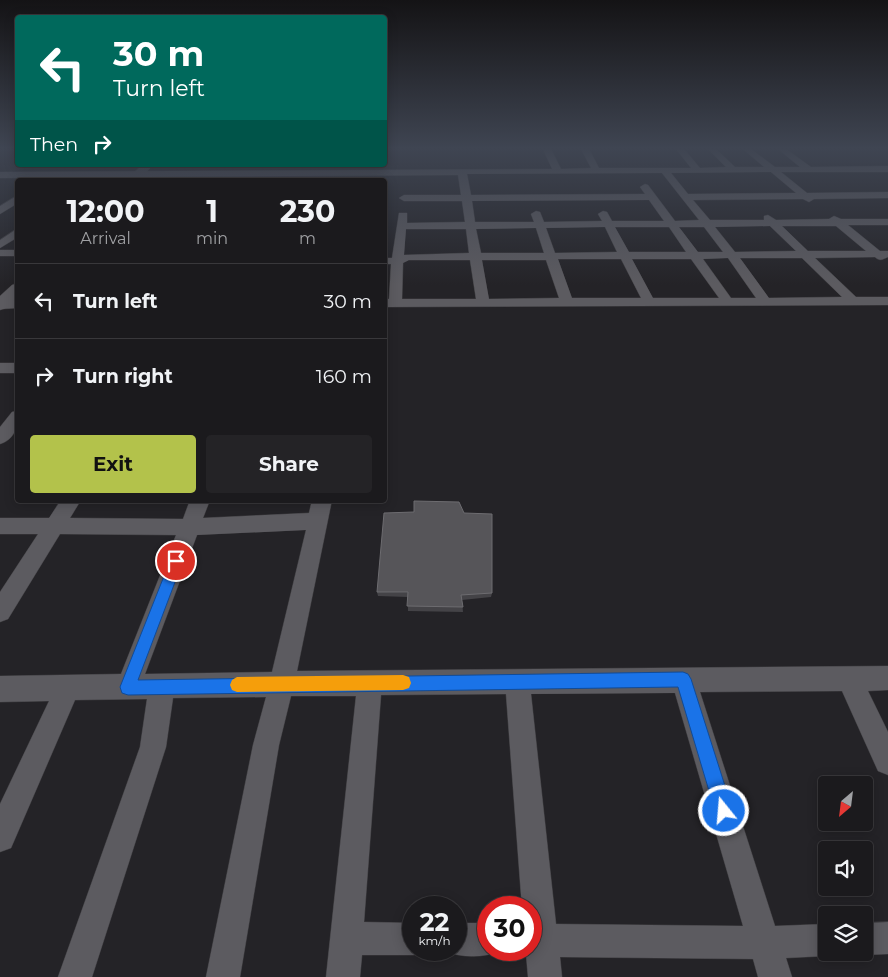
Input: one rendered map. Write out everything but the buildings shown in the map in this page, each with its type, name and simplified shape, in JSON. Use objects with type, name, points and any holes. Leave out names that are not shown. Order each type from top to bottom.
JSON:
[{"type":"street","points":[[404,195],[402,226],[390,303],[888,301]]},
{"type":"street","points":[[451,195],[467,198],[482,195]]},
{"type":"street","points":[[466,195],[483,302]]},
{"type":"street","points":[[531,195],[566,302]]},
{"type":"street","points":[[581,195],[593,197],[651,197],[728,302]]},
{"type":"street","points":[[683,195],[732,254],[765,301]]},
{"type":"street","points":[[741,195],[806,254],[853,301]]},
{"type":"street","points":[[685,197],[888,195]]},
{"type":"street","points":[[805,196],[883,254],[888,262]]},
{"type":"street","points":[[866,196],[880,207]]},
{"type":"street","points":[[593,197],[649,302]]},
{"type":"street","points":[[0,211],[15,200]]},
{"type":"street","points":[[402,226],[888,222]]},
{"type":"street","points":[[0,228],[15,230]]},
{"type":"street","points":[[0,245],[15,232]]},
{"type":"street","points":[[0,253],[15,252]]},
{"type":"street","points":[[387,261],[397,261],[408,257],[476,256],[883,254]]},
{"type":"street","points":[[0,305],[15,291]]},
{"type":"street","points":[[0,305],[15,304]]},
{"type":"street","points":[[0,368],[15,368]]},
{"type":"street","points":[[5,436],[15,421]]},
{"type":"street","points":[[0,612],[69,503]]},
{"type":"street","points":[[128,687],[199,503]]},
{"type":"street","points":[[223,977],[266,745],[282,684],[321,503]]},
{"type":"street","points":[[0,526],[190,526],[318,521]]},
{"type":"street","points":[[0,689],[517,681],[888,678]]},
{"type":"street","points":[[683,679],[775,977]]},
{"type":"street","points":[[849,679],[888,761]]},
{"type":"street","points":[[517,681],[533,896]]},
{"type":"street","points":[[343,977],[370,683]]},
{"type":"street","points":[[75,977],[153,747],[158,705],[163,687]]},
{"type":"street","points":[[0,837],[68,688]]},
{"type":"street","points":[[346,938],[402,938]]},
{"type":"street","points":[[873,939],[888,938]]},
{"type":"street","points":[[542,940],[764,943],[818,940]]},
{"type":"street","points":[[541,961],[545,977]]},
{"type":"slow traffic","points":[[237,685],[403,683]]},
{"type":"route","points":[[176,561],[128,687],[683,679],[724,811]]}]
